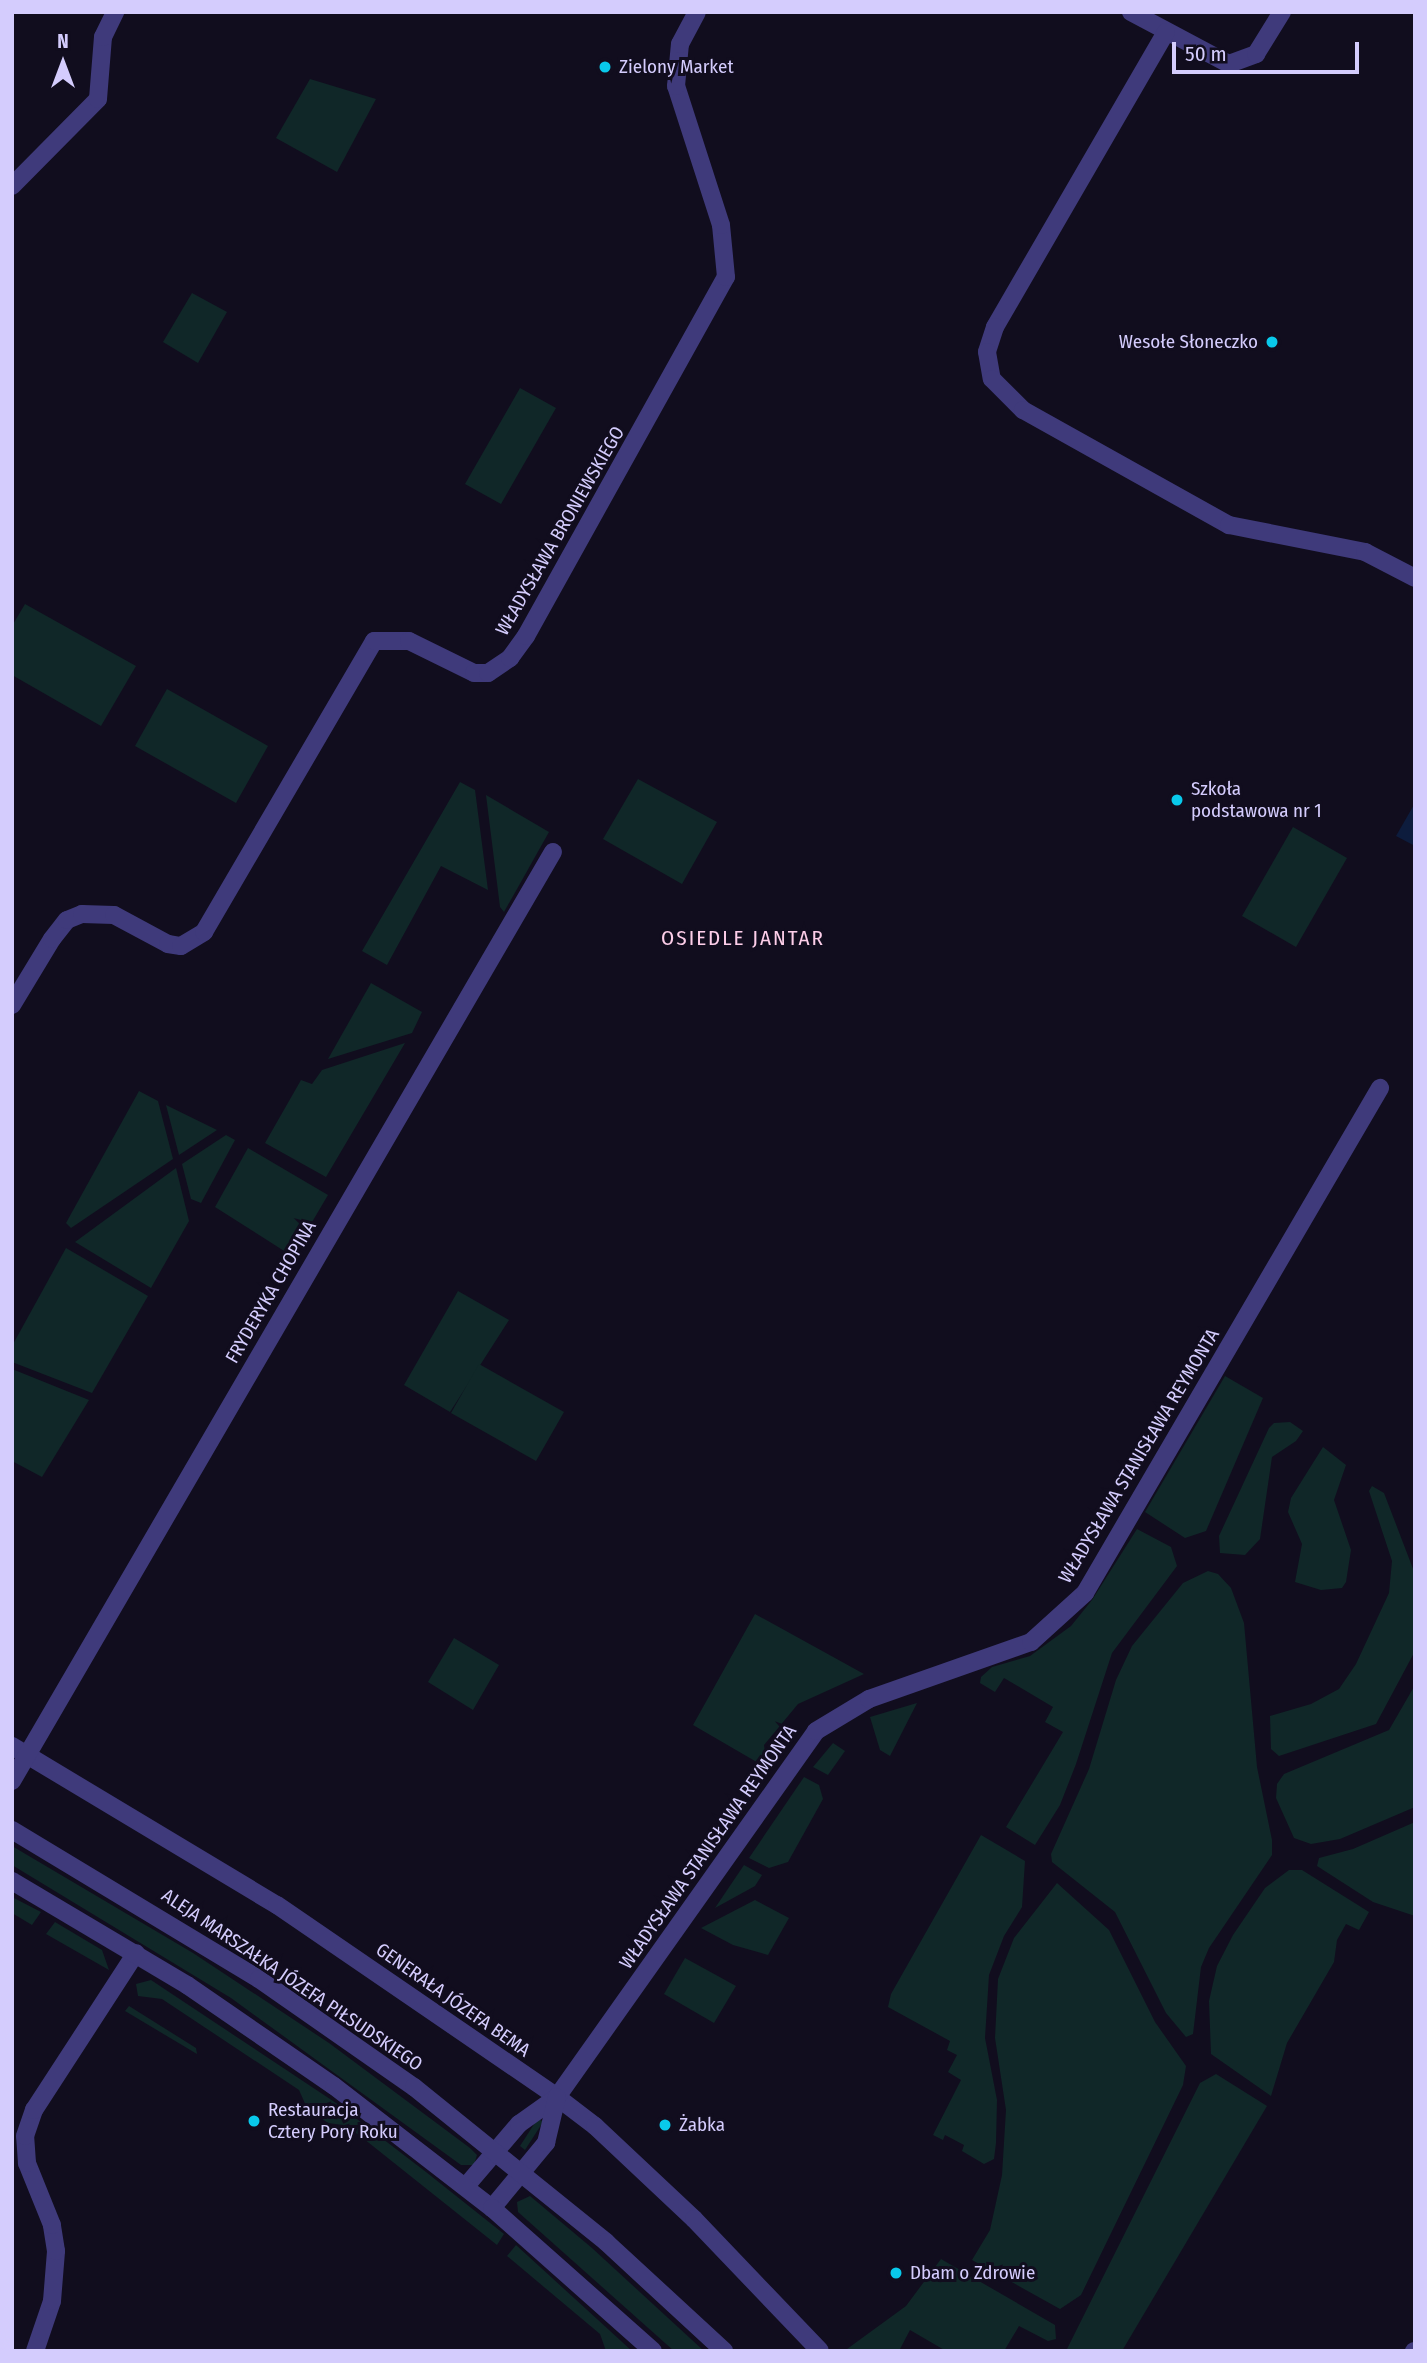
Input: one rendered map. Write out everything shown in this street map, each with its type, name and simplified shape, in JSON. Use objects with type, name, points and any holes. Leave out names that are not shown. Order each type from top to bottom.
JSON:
[{"type":"street","points":[[12,186],[98,99],[103,37],[115,12]]},
{"type":"street","name":"WŁADYSŁAWA BRONIEWSKIEGO","points":[[12,1005],[51,939],[66,920],[82,914],[114,915],[167,944],[181,946],[204,932],[374,641],[409,641],[474,673],[499,668],[510,658],[716,302],[726,277],[721,225],[676,86],[680,44],[697,12]]},
{"type":"street","points":[[1131,12],[1216,61],[1239,63],[1256,54],[1282,12]]},
{"type":"street","points":[[1166,32],[995,327],[987,352],[992,379],[1023,410],[1229,524],[1365,552],[1415,578]]},
{"type":"street","name":"FRYDERYKA CHOPINA","points":[[12,1781],[20,1751],[553,852]]},
{"type":"street","name":"WŁADYSŁAWA STANISŁAWA REYMONTA","points":[[466,2186],[519,2124],[556,2097],[816,1731],[869,1699],[1031,1642],[1085,1592],[1380,1088]]},
{"type":"street","name":"GENERAŁA JÓZEFA BEMA","points":[[20,1751],[325,1935],[595,2126],[694,2219],[820,2351]]},
{"type":"street","name":"ALEJA MARSZAŁKA JÓZEFA PIŁSUDSKIEGO","points":[[12,1830],[259,1979],[497,2150],[724,2351]]},
{"type":"street","points":[[12,1881],[135,1953],[323,2079],[466,2186],[653,2351]]},
{"type":"street","points":[[36,2351],[52,2301],[56,2251],[51,2225],[26,2163],[24,2136],[34,2110],[135,1953]]},
{"type":"street","name":"WŁADYSŁAWA STANISŁAWA REYMONTA","points":[[492,2208],[546,2143],[556,2097]]},
{"type":"green space","points":[[310,79],[376,99],[337,172],[276,138]]},
{"type":"green space","points":[[192,293],[227,312],[198,363],[163,342]]},
{"type":"green space","points":[[520,388],[556,408],[501,504],[465,484]]},
{"type":"green space","points":[[25,604],[136,666],[101,726],[12,675],[12,626]]},
{"type":"green space","points":[[167,689],[268,746],[236,803],[135,746]]},
{"type":"green space","points":[[638,779],[717,822],[682,884],[603,839]]},
{"type":"green space","points":[[460,782],[475,790],[488,890],[441,866],[387,965],[362,951]]},
{"type":"green space","points":[[486,795],[549,832],[504,912],[500,907]]},
{"type":"green space","points":[[1293,827],[1347,858],[1296,947],[1242,916]]},
{"type":"green space","points":[[371,983],[422,1012],[412,1033],[328,1059]]},
{"type":"green space","points":[[405,1043],[326,1177],[265,1143],[301,1080],[312,1084],[322,1070]]},
{"type":"green space","points":[[139,1091],[158,1101],[173,1159],[71,1228],[66,1223]]},
{"type":"green space","points":[[166,1105],[217,1130],[179,1155]]},
{"type":"green space","points":[[226,1135],[235,1140],[201,1203],[191,1199],[182,1164]]},
{"type":"green space","points":[[248,1148],[328,1195],[292,1256],[215,1207]]},
{"type":"green space","points":[[176,1168],[189,1221],[151,1288],[75,1242]]},
{"type":"green space","points":[[66,1248],[148,1296],[92,1393],[12,1362],[12,1346]]},
{"type":"green space","points":[[458,1291],[509,1320],[450,1412],[404,1385]]},
{"type":"green space","points":[[479,1364],[564,1412],[536,1461],[451,1413]]},
{"type":"green space","points":[[12,1369],[89,1400],[42,1477],[12,1461]]},
{"type":"green space","points":[[1225,1376],[1263,1398],[1206,1531],[1185,1538],[1145,1512]]},
{"type":"green space","points":[[1290,1422],[1303,1431],[1296,1441],[1272,1457],[1260,1539],[1245,1555],[1220,1553],[1219,1536],[1269,1428],[1274,1423]]},
{"type":"green space","points":[[1323,1447],[1346,1465],[1334,1500],[1351,1550],[1346,1582],[1342,1588],[1321,1590],[1295,1582],[1302,1544],[1288,1512],[1291,1498]]},
{"type":"green space","points":[[1372,1486],[1384,1493],[1415,1574],[1415,1651],[1376,1724],[1279,1756],[1271,1749],[1270,1716],[1311,1704],[1339,1689],[1356,1664],[1389,1593],[1392,1561],[1369,1491]]},
{"type":"green space","points":[[1137,1529],[1171,1547],[1177,1566],[1112,1653],[1060,1805],[1035,1845],[1006,1827],[1063,1732],[1045,1722],[1053,1707],[1004,1678],[995,1692],[980,1683],[981,1677],[992,1667],[1030,1656],[1071,1626],[1092,1600]]},
{"type":"green space","points":[[1208,1571],[1218,1574],[1231,1588],[1244,1623],[1257,1767],[1272,1840],[1272,1855],[1209,1948],[1201,1967],[1193,2034],[1186,2037],[1166,2013],[1115,1912],[1052,1862],[1051,1854],[1089,1769],[1116,1680],[1132,1646],[1183,1583]]},
{"type":"green space","points":[[755,1614],[864,1674],[798,1704],[764,1745],[767,1768],[693,1725]]},
{"type":"green space","points":[[454,1638],[499,1665],[473,1710],[428,1682]]},
{"type":"green space","points":[[1415,1685],[1415,1807],[1340,1839],[1311,1844],[1294,1838],[1276,1798],[1277,1784],[1284,1774],[1389,1730]]},
{"type":"green space","points":[[917,1703],[890,1756],[880,1750],[870,1717]]},
{"type":"green space","points":[[833,1743],[845,1751],[828,1775],[813,1767]]},
{"type":"green space","points":[[804,1777],[819,1785],[823,1799],[788,1862],[769,1868],[749,1858]]},
{"type":"green space","points":[[1415,1822],[1415,1916],[1373,1902],[1317,1866],[1319,1858],[1353,1849]]},
{"type":"green space","points":[[981,1835],[1025,1861],[1022,1907],[1004,1936],[989,1975],[985,2038],[997,2100],[996,2143],[994,2159],[984,2164],[962,2151],[964,2145],[945,2135],[943,2140],[933,2135],[961,2080],[948,2072],[957,2055],[947,2050],[950,2041],[888,2007],[891,1994]]},
{"type":"green space","points":[[12,1846],[193,1953],[329,2043],[470,2148],[477,2155],[474,2165],[461,2165],[231,1998],[12,1865]]},
{"type":"green space","points":[[744,1865],[762,1875],[755,1886],[715,1908]]},
{"type":"green space","points":[[1289,1870],[1302,1870],[1369,1912],[1359,1930],[1346,1924],[1337,1940],[1334,1962],[1287,2043],[1271,2096],[1211,2054],[1209,2001],[1217,1966],[1233,1935],[1265,1888]]},
{"type":"green space","points":[[1057,1883],[1109,1930],[1155,2022],[1186,2066],[1183,2085],[1081,2295],[1060,2309],[972,2260],[990,2230],[1002,2175],[1006,2110],[995,2038],[998,1979],[1014,1938]]},
{"type":"green space","points":[[12,1897],[41,1912],[32,1925],[12,1913]]},
{"type":"green space","points":[[755,1900],[789,1918],[768,1955],[733,1945],[701,1928]]},
{"type":"green space","points":[[55,1922],[102,1950],[109,1970],[46,1934]]},
{"type":"green space","points":[[685,1958],[736,1986],[714,2023],[664,1994]]},
{"type":"green space","points":[[151,1980],[336,2103],[504,2234],[497,2245],[359,2135],[343,2125],[328,2123],[307,2108],[299,2090],[162,1999],[138,1996],[136,1984]]},
{"type":"green space","points":[[129,2006],[196,2048],[197,2054],[125,2011]]},
{"type":"green space","points":[[1216,2074],[1267,2106],[1122,2351],[1066,2351],[1200,2083]]},
{"type":"green space","points":[[538,2118],[543,2122],[525,2150],[520,2146]]},
{"type":"green space","points":[[530,2196],[592,2248],[704,2351],[674,2351],[518,2212],[517,2202]]},
{"type":"green space","points":[[516,2245],[632,2351],[606,2351],[600,2334],[507,2256]]},
{"type":"green space","points":[[941,2259],[1055,2325],[1056,2339],[1048,2341],[1019,2326],[1004,2351],[946,2351],[910,2330],[899,2351],[847,2349],[906,2306]]},
{"type":"water","points":[[1415,803],[1415,846],[1396,836]]},
{"type":"place","name":"Zielony Market","points":[[605,67]]},
{"type":"place","name":"Wesołe Słoneczko","points":[[1272,342]]},
{"type":"place","name":"Szkoła podstawowa nr 1","points":[[1177,800]]},
{"type":"place","name":"Restauracja Cztery Pory Roku","points":[[254,2121]]},
{"type":"place","name":"Żabka","points":[[665,2125]]},
{"type":"place","name":"Dbam o Zdrowie","points":[[896,2273]]},
{"type":"district","name":"OSIEDLE JANTAR","points":[[743,938]]}]
